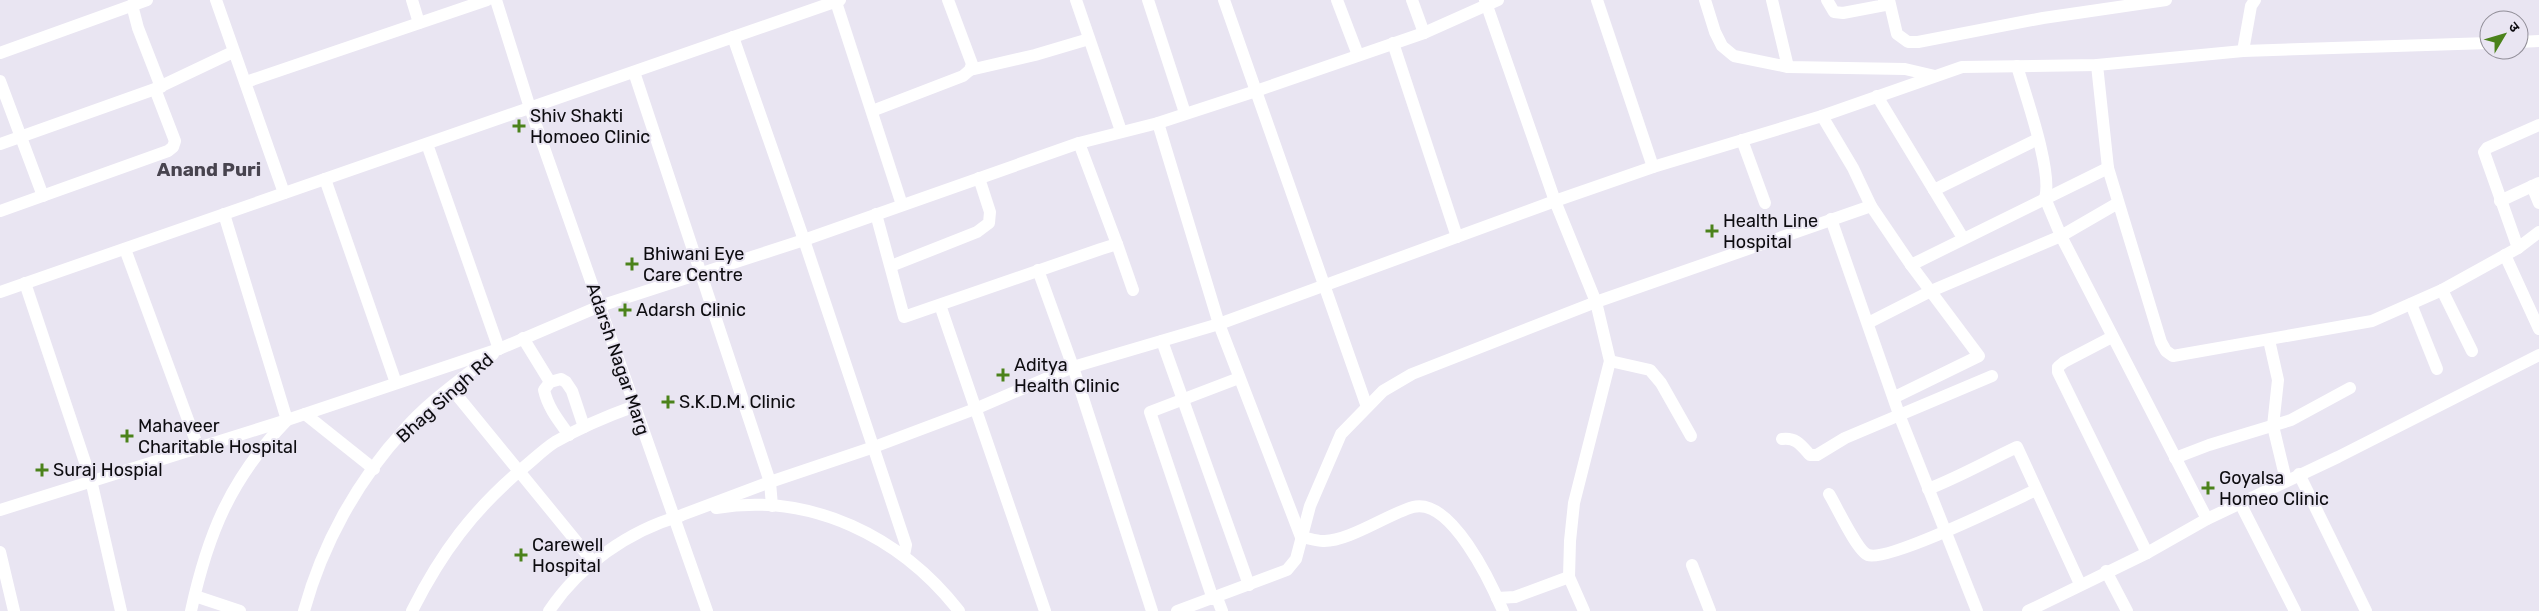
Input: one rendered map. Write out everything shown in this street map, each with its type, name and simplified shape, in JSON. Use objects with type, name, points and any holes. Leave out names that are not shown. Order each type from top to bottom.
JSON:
[{"type":"street","points":[[0,52],[148,0]]},
{"type":"street","points":[[216,0],[284,193]]},
{"type":"street","points":[[412,0],[419,23]]},
{"type":"street","points":[[246,82],[487,0]]},
{"type":"street","name":"Adarsh Nagar Marg","points":[[496,0],[530,108],[706,611]]},
{"type":"street","points":[[948,0],[972,64],[970,70]]},
{"type":"street","points":[[1076,0],[1121,131]]},
{"type":"street","points":[[1148,0],[1185,113]]},
{"type":"street","points":[[1224,0],[1367,407]]},
{"type":"street","points":[[1337,0],[1358,55]]},
{"type":"street","points":[[1412,0],[1424,33]]},
{"type":"street","points":[[1597,0],[1653,167]]},
{"type":"street","points":[[1705,0],[1715,32],[1722,46],[1734,56],[1788,66],[1905,69],[1935,76]]},
{"type":"street","points":[[1772,0],[1788,66]]},
{"type":"street","points":[[1827,0],[1834,12],[1843,13],[1885,5],[1884,0]]},
{"type":"street","points":[[1889,0],[1897,34],[1908,42],[1918,42],[2043,18],[2166,0]]},
{"type":"street","points":[[2243,51],[2251,6],[2255,0]]},
{"type":"street","points":[[0,292],[838,1],[902,205]]},
{"type":"street","points":[[0,510],[90,480],[287,420],[499,349],[600,306],[804,240],[1079,143],[1158,123],[1256,91],[1424,33],[1490,2],[1556,201],[1596,302],[1610,361],[1574,504],[1570,541],[1569,577],[1584,611]]},
{"type":"street","points":[[0,211],[168,151],[173,147],[175,141],[132,5]]},
{"type":"street","points":[[733,37],[874,447],[906,545],[904,555]]},
{"type":"street","points":[[872,111],[963,76],[970,70],[1035,55],[1089,39]]},
{"type":"street","points":[[1393,43],[1457,237]]},
{"type":"street","points":[[549,611],[576,578],[594,563],[635,534],[674,518],[975,409],[1073,367],[1219,324],[1653,167],[1822,116],[1962,67],[2097,65],[2243,51],[2479,43]]},
{"type":"street","points":[[0,144],[158,88],[233,52]]},
{"type":"street","points":[[2097,65],[2108,168],[2161,342],[2166,351],[2173,356],[2372,321],[2442,290],[2518,248],[2539,232]]},
{"type":"street","points":[[2017,66],[2038,140],[2048,189],[2045,198],[2061,236],[2207,519]]},
{"type":"street","points":[[634,72],[770,482],[772,506]]},
{"type":"street","points":[[0,81],[43,196]]},
{"type":"street","points":[[1877,96],[1963,238]]},
{"type":"street","points":[[1822,116],[1853,168],[1871,206],[1911,265],[1980,356],[1894,397]]},
{"type":"street","points":[[1158,123],[1219,324],[1300,537]]},
{"type":"street","points":[[2518,248],[2484,152],[2487,148],[2539,125]]},
{"type":"street","points":[[1742,140],[1765,203]]},
{"type":"street","points":[[1934,190],[2038,140]]},
{"type":"street","points":[[1079,143],[1133,290]]},
{"type":"street","name":"Bhag Singh Rd","points":[[304,611],[312,582],[334,530],[374,469],[404,429],[499,349],[427,144]]},
{"type":"street","points":[[1911,265],[2108,168]]},
{"type":"street","points":[[891,266],[977,232],[989,223],[990,212],[979,178]]},
{"type":"street","points":[[325,179],[396,384]]},
{"type":"street","points":[[2500,201],[2536,185],[2539,203]]},
{"type":"street","points":[[1868,323],[1931,290],[2061,236],[2118,203]]},
{"type":"street","points":[[1177,611],[1287,570],[1296,559],[1300,537],[1310,506],[1341,434],[1383,391],[1412,374],[1596,302],[1871,206]]},
{"type":"street","points":[[224,214],[287,420]]},
{"type":"street","points":[[876,214],[904,317],[1117,244]]},
{"type":"street","points":[[1831,219],[1900,417],[1977,611]]},
{"type":"street","points":[[125,249],[198,447]]},
{"type":"street","points":[[2505,255],[2539,329]]},
{"type":"street","points":[[1038,270],[1073,367],[1152,611]]},
{"type":"street","points":[[25,284],[90,480],[121,611]]},
{"type":"street","points":[[2442,290],[2472,351]]},
{"type":"street","points":[[940,304],[1045,611]]},
{"type":"street","points":[[2411,304],[2437,369]]},
{"type":"street","points":[[2112,337],[2064,362],[2058,367],[2058,372],[2147,553]]},
{"type":"street","points":[[523,338],[550,382]]},
{"type":"street","points":[[2269,340],[2278,380],[2273,426],[2286,480]]},
{"type":"street","points":[[1162,341],[1249,585]]},
{"type":"street","points":[[2028,611],[2106,571],[2147,553],[2207,519],[2539,355]]},
{"type":"street","points":[[1610,361],[1650,370],[1661,383],[1691,436]]},
{"type":"street","points":[[1782,439],[1796,440],[1814,456],[1845,438],[1900,417],[1992,376]]},
{"type":"street","points":[[1222,611],[1215,598],[1150,412],[1239,378]]},
{"type":"street","points":[[569,435],[546,398],[544,390],[550,382],[561,379],[569,386],[584,427]]},
{"type":"street","points":[[451,388],[594,563]]},
{"type":"street","points":[[2176,458],[2209,445],[2273,426],[2304,414],[2350,388]]},
{"type":"street","points":[[412,611],[428,578],[455,538],[481,505],[553,443],[584,427],[635,406]]},
{"type":"street","points":[[305,414],[374,469]]},
{"type":"street","points":[[192,611],[211,538],[236,483],[262,446],[287,420]]},
{"type":"street","points":[[1928,489],[1956,480],[1979,465],[2017,447],[2080,584]]},
{"type":"street","points":[[2299,474],[2366,611]]},
{"type":"street","points":[[1829,494],[1862,551],[1867,555],[1884,554],[1898,550],[2036,490]]},
{"type":"street","points":[[2240,503],[2296,611]]},
{"type":"street","points":[[674,518],[731,505],[772,506],[819,513],[870,533],[904,555],[943,590],[959,611]]},
{"type":"street","points":[[1300,537],[1325,541],[1341,537],[1415,506],[1434,509],[1445,518],[1470,547],[1503,611]]},
{"type":"street","points":[[0,552],[14,611]]},
{"type":"street","points":[[1692,565],[1710,611]]},
{"type":"street","points":[[2106,571],[2127,611]]},
{"type":"street","points":[[1497,598],[1515,597],[1569,577]]},
{"type":"street","points":[[195,596],[240,611]]},
{"type":"place","name":"Shiv Shakti Homoeo Clinic","points":[[519,126]]},
{"type":"place","name":"Health Line Hospital","points":[[1712,231]]},
{"type":"place","name":"Bhiwani Eye Care Centre","points":[[632,264]]},
{"type":"place","name":"Adarsh Clinic","points":[[625,310]]},
{"type":"place","name":"Aditya Health Clinic","points":[[1003,375]]},
{"type":"place","name":"S.K.D.M. Clinic","points":[[668,402]]},
{"type":"place","name":"Mahaveer Charitable Hospital","points":[[127,436]]},
{"type":"place","name":"Suraj Hospial","points":[[42,470]]},
{"type":"place","name":"Goyalsa Homeo Clinic","points":[[2208,488]]},
{"type":"place","name":"Carewell Hospital","points":[[521,555]]},
{"type":"district","name":"Anand Puri","points":[[209,169]]}]
